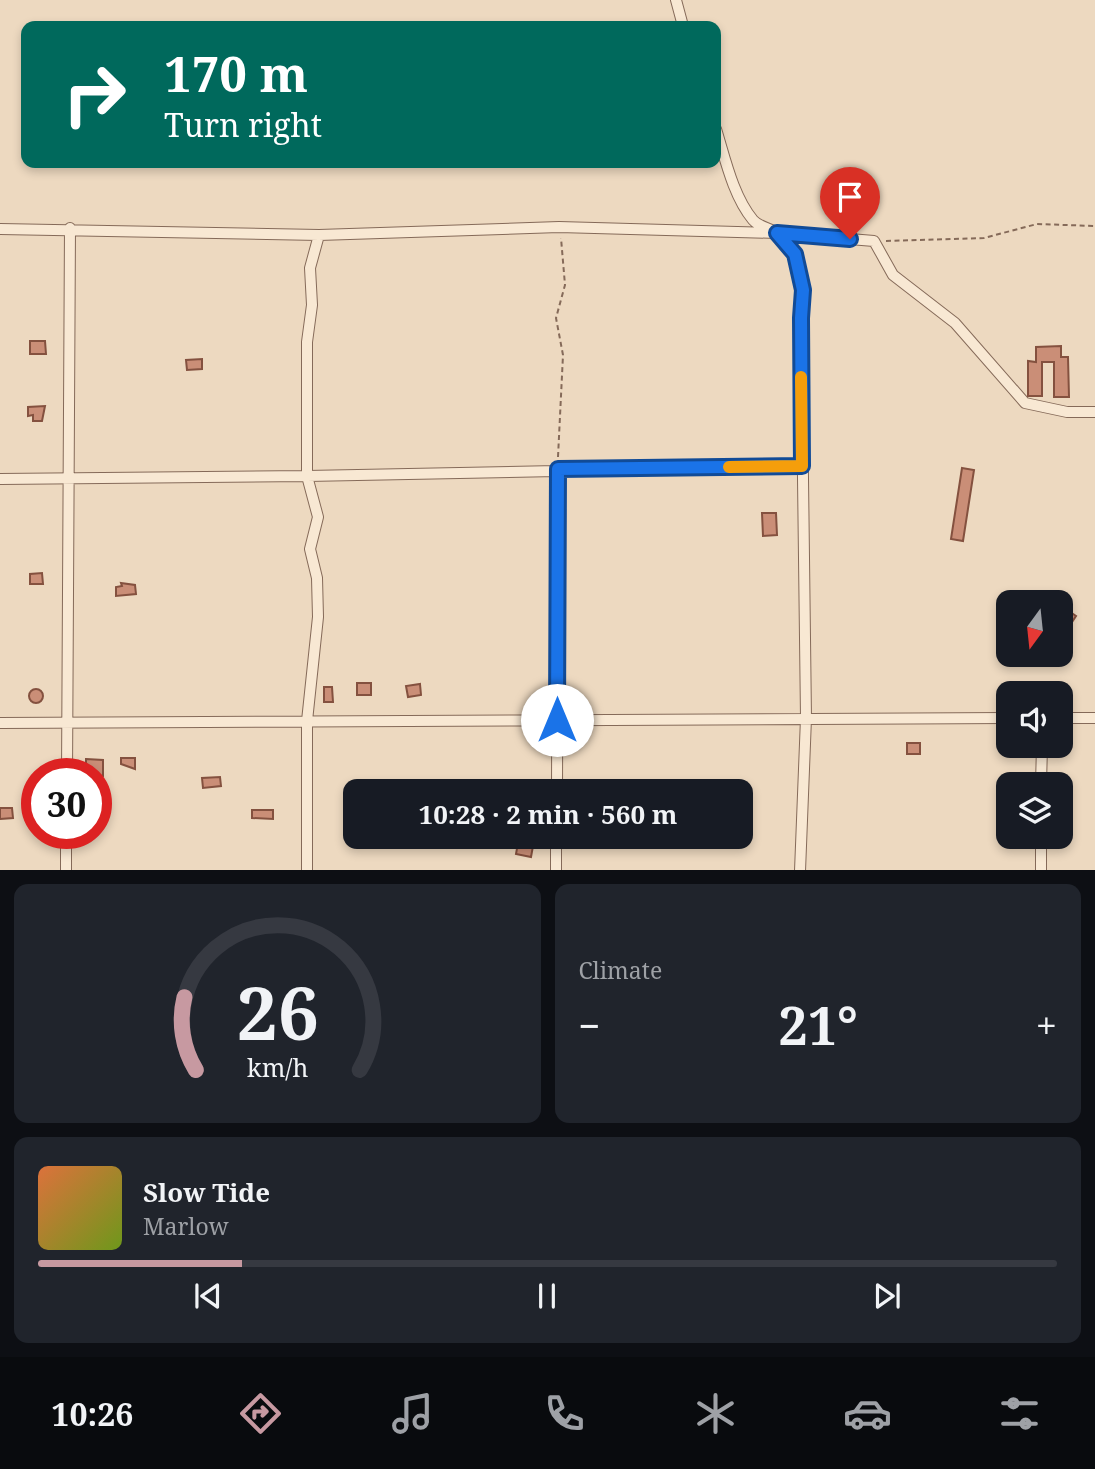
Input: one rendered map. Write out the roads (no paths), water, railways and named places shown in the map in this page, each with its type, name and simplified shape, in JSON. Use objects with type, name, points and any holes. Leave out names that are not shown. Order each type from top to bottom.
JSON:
[{"type":"street","points":[[676,0],[682,21]]},
{"type":"street","points":[[721,144],[741,200],[754,222],[777,233],[795,254],[803,290],[802,466],[806,718],[800,870]]},
{"type":"street","points":[[0,229],[318,234],[559,227],[777,233],[874,241],[893,275],[955,323],[1025,403],[1067,412],[1095,412]]},
{"type":"street","points":[[67,758],[69,228]]},
{"type":"street","points":[[307,870],[307,721],[318,617],[317,578],[310,549],[318,517],[307,476],[307,342],[312,305],[310,268],[318,234]]},
{"type":"street","points":[[0,479],[802,466]]},
{"type":"street","points":[[557,779],[558,469]]},
{"type":"street","points":[[0,723],[996,718]]},
{"type":"street","points":[[1073,718],[1095,718]]},
{"type":"street","points":[[66,849],[66,870]]},
{"type":"street","points":[[556,849],[556,870]]},
{"type":"street","points":[[1041,849],[1041,870]]}]
